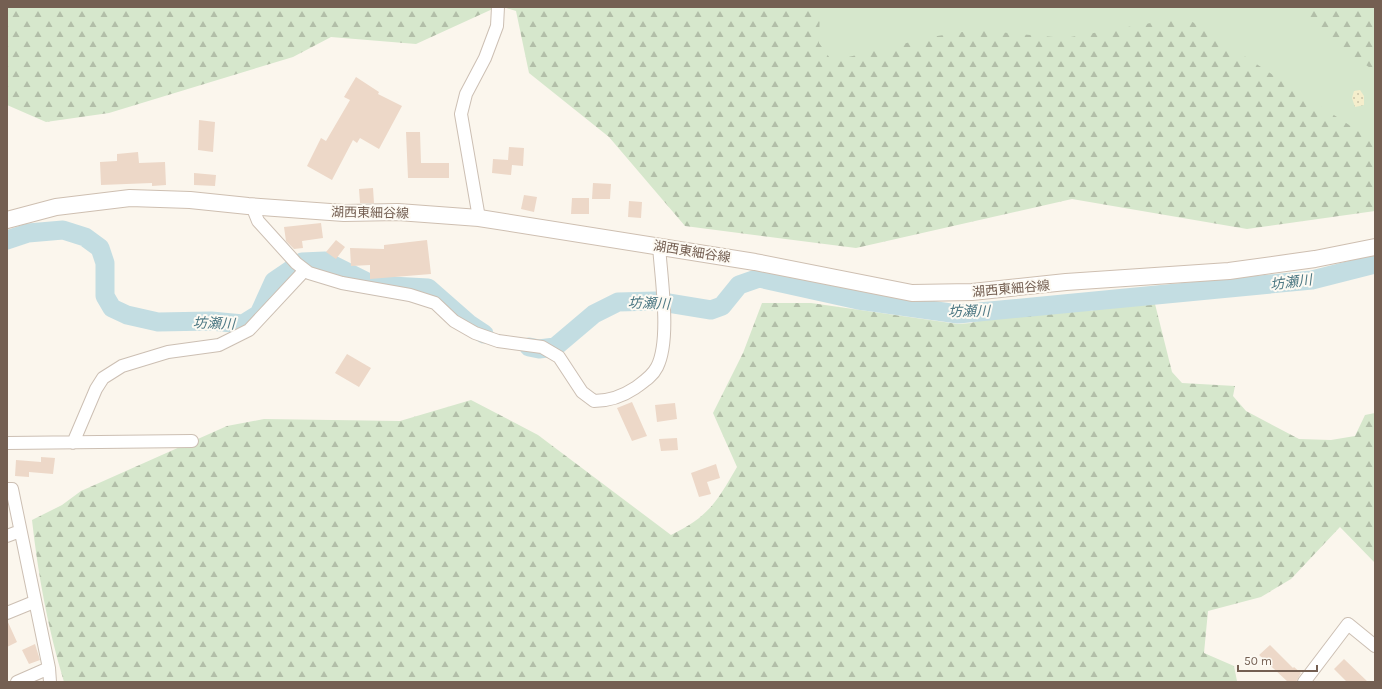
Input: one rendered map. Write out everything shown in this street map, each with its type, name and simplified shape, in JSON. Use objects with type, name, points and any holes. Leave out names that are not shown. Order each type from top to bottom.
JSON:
[{"type":"main road","name":"湖西東細谷線","points":[[7,220],[56,207],[130,198],[190,200],[344,213],[398,212],[478,218],[755,262],[912,293],[972,292],[1066,282],[1229,270],[1315,259],[1375,247]]},
{"type":"street","points":[[478,218],[461,114],[466,94],[485,58],[497,26],[498,7]]},
{"type":"street","points":[[252,206],[258,221],[282,248],[309,273],[342,283],[410,295],[435,303],[454,320],[475,333],[498,341],[542,347],[559,358],[582,392],[594,401],[602,401],[629,392],[647,380],[656,369],[660,360],[663,340],[664,310],[659,246]]},
{"type":"street","points":[[73,442],[96,389],[104,378],[122,366],[168,352],[219,345],[249,330],[305,270]]},
{"type":"street","points":[[7,444],[192,441]]},
{"type":"street","points":[[7,489],[12,489],[34,602],[49,668],[50,682]]},
{"type":"street","points":[[7,536],[20,531]]},
{"type":"street","points":[[7,613],[34,602]]},
{"type":"street","points":[[1304,682],[1348,624],[1375,646]]},
{"type":"street","points":[[17,682],[49,668]]},
{"type":"green space","points":[[7,7],[497,7],[416,44],[331,37],[293,57],[109,113],[46,122],[7,105]]},
{"type":"green space","points":[[503,7],[820,7],[819,43],[832,61],[931,37],[975,30],[1065,38],[1185,17],[1375,142],[1375,211],[1247,229],[1072,199],[856,248],[685,226],[609,137],[529,73],[516,11]]},
{"type":"green space","points":[[766,7],[1375,7],[1375,170],[764,75]]},
{"type":"green space","points":[[1299,7],[1375,7],[1375,71],[1349,54]]},
{"type":"green space","points":[[1140,302],[1155,304],[1172,372],[1182,383],[1235,386],[1233,396],[1246,411],[1299,439],[1331,440],[1355,436],[1365,415],[1375,413],[1375,563],[1340,527],[1291,579],[1261,597],[1208,611],[1204,653],[1234,666],[1237,681],[64,682],[44,602],[32,520],[62,505],[81,491],[227,426],[264,419],[400,421],[471,400],[538,435],[671,535],[703,515],[717,499],[737,467],[713,413],[743,353],[762,303],[811,303],[958,324],[971,323],[1000,315],[1066,310],[1091,311],[1105,306]]},
{"type":"sand","points":[[1360,90],[1364,96],[1364,105],[1355,107],[1352,98],[1354,91]]},
{"type":"building","points":[[356,77],[379,92],[378,94],[402,106],[379,149],[360,138],[357,143],[353,140],[332,180],[307,166],[321,138],[326,141],[350,100],[344,97]]},
{"type":"building","points":[[199,120],[215,122],[213,152],[198,150]]},
{"type":"building","points":[[406,132],[420,132],[421,163],[449,163],[449,178],[408,178]]},
{"type":"building","points":[[509,147],[524,148],[523,166],[512,165],[511,175],[492,173],[493,159],[508,160]]},
{"type":"building","points":[[138,152],[139,163],[165,162],[166,185],[152,186],[152,183],[101,185],[100,162],[117,161],[117,154]]},
{"type":"building","points":[[194,173],[216,175],[215,186],[194,185]]},
{"type":"building","points":[[593,183],[611,184],[610,199],[592,199]]},
{"type":"building","points":[[373,188],[374,203],[360,203],[359,189]]},
{"type":"building","points":[[524,195],[537,197],[534,212],[521,209]]},
{"type":"building","points":[[572,198],[589,198],[589,214],[571,214]]},
{"type":"building","points":[[629,201],[642,202],[641,218],[628,217]]},
{"type":"building","points":[[321,223],[323,238],[302,241],[303,248],[294,249],[286,241],[284,227]]},
{"type":"building","points":[[336,240],[345,247],[336,259],[326,252]]},
{"type":"building","points":[[427,240],[431,274],[370,279],[370,265],[351,266],[350,248],[384,249],[384,245]]},
{"type":"building","points":[[347,354],[371,368],[359,387],[335,373]]},
{"type":"building","points":[[632,402],[647,436],[632,441],[617,408]]},
{"type":"building","points":[[675,403],[677,419],[657,422],[655,405]]},
{"type":"building","points":[[677,438],[678,450],[661,451],[659,439]]},
{"type":"building","points":[[41,457],[55,458],[53,474],[29,472],[29,477],[15,476],[16,460],[41,462]]},
{"type":"building","points":[[716,464],[720,478],[707,482],[711,494],[699,497],[691,473]]},
{"type":"building","points":[[7,620],[17,642],[7,647]]},
{"type":"building","points":[[35,644],[40,660],[29,664],[22,650]]},
{"type":"building","points":[[1270,645],[1293,668],[1294,667],[1301,673],[1296,682],[1288,682],[1259,655]]},
{"type":"building","points":[[1344,659],[1368,682],[1347,682],[1334,669]]},
{"type":"waterway","name":"坊瀬川","points":[[7,240],[28,233],[63,230],[85,237],[100,248],[105,263],[105,296],[112,308],[127,315],[158,322],[211,321],[243,324],[259,314],[274,281],[302,262],[325,261],[373,285],[428,288],[469,324],[484,334]]},
{"type":"waterway","name":"坊瀬川","points":[[529,347],[539,349],[555,347],[594,314],[618,302],[656,301],[711,310],[722,306],[739,285],[759,278],[858,300],[958,314],[1312,280],[1375,264]]}]
